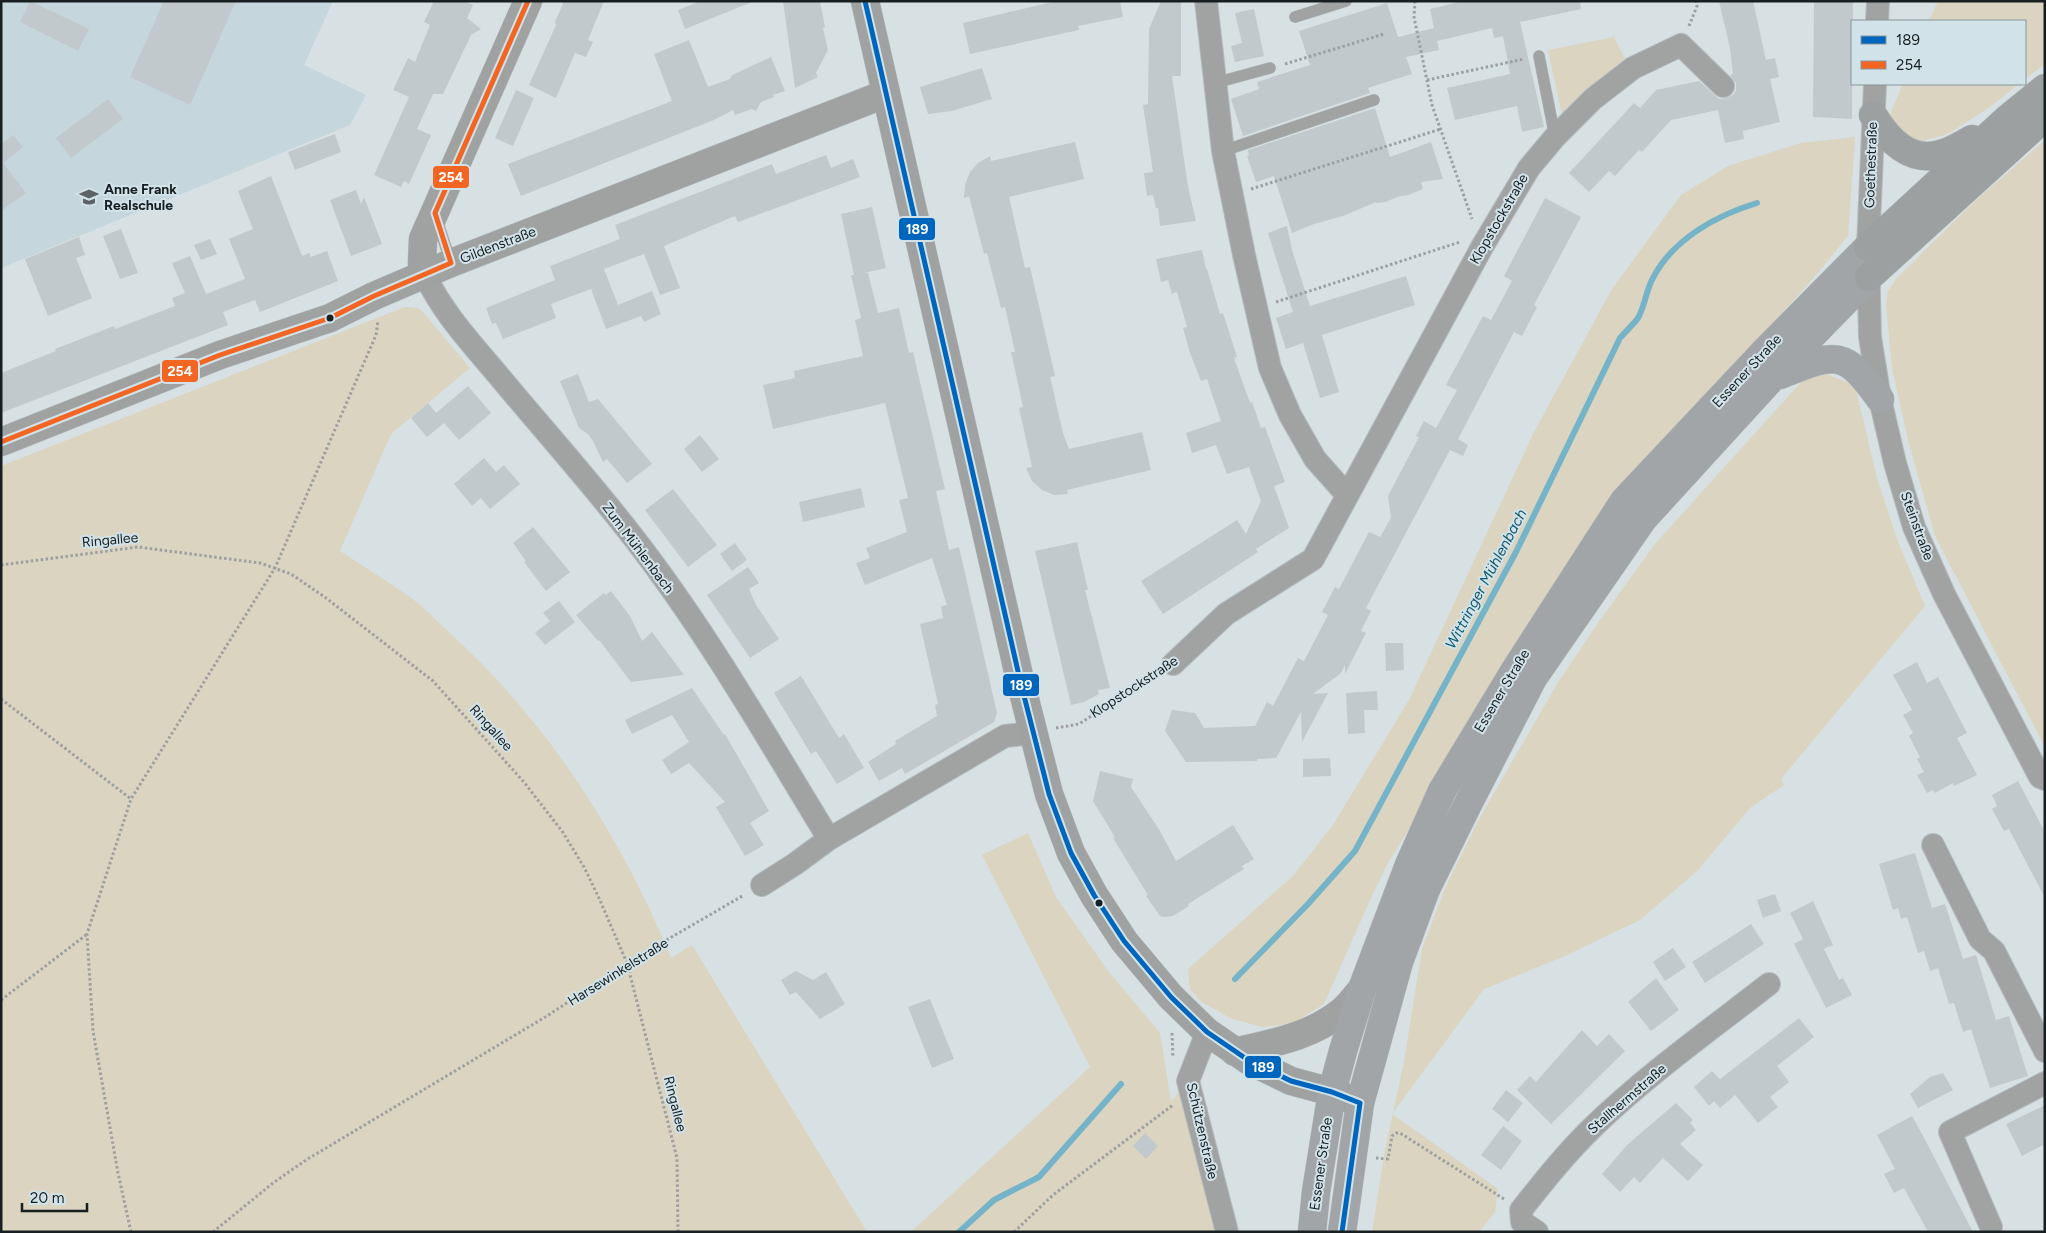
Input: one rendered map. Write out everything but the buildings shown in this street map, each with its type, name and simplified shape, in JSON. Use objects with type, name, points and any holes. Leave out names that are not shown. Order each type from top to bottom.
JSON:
[{"type":"highway","points":[[1868,247],[2008,118],[2045,88]]},
{"type":"highway","points":[[1873,116],[1882,130],[1897,146],[1913,154],[1926,156],[1942,154],[2008,118]]},
{"type":"highway","points":[[1868,277],[2045,117]]},
{"type":"main road","points":[[424,275],[422,263],[423,239],[528,1]]},
{"type":"main road","points":[[869,2],[885,94],[1033,732],[1049,794],[1071,853],[1124,941],[1171,997],[1206,1032],[1235,1052],[1291,1080],[1332,1092],[1360,1104]]},
{"type":"main road","name":"Gildenstraße","points":[[1,442],[220,355],[330,318],[374,296],[450,264],[885,94]]},
{"type":"main road","name":"Essener Straße","points":[[1312,1232],[1316,1192],[1332,1092],[1362,989],[1409,865],[1442,791],[1514,670],[1624,501],[1766,350],[1868,247]]},
{"type":"main road","name":"Essener Straße","points":[[1342,1232],[1360,1104],[1399,962],[1426,889],[1533,678],[1643,518],[1771,378],[1868,277]]},
{"type":"main road","points":[[1771,378],[1813,361],[1838,360],[1850,364],[1860,372],[1880,399]]},
{"type":"main road","points":[[1235,1052],[1301,1036],[1317,1029],[1342,1012],[1362,989]]},
{"type":"street","points":[[1206,1],[1222,151],[1270,368],[1290,415],[1315,459],[1346,495]]},
{"type":"street","points":[[1877,20],[1878,1]]},
{"type":"street","name":"Klopstockstraße","points":[[1173,664],[1226,614],[1313,559],[1480,242],[1529,168],[1555,137],[1594,99],[1633,68],[1681,45],[1723,86]]},
{"type":"street","name":"Goethestraße","points":[[1868,247],[1875,85]]},
{"type":"street","name":"Steinstraße","points":[[1868,247],[1870,337],[1880,399],[1895,463],[1914,527],[1944,594],[2040,777],[2045,779]]},
{"type":"street","name":"Zum Mühlenbach","points":[[424,275],[431,289],[484,359],[643,550],[738,687],[829,838]]},
{"type":"street","points":[[762,885],[795,864],[829,838],[1005,736],[1033,732]]},
{"type":"street","points":[[1933,845],[1980,939],[1994,951],[2045,1051]]},
{"type":"street","name":"Stallhermstraße","points":[[1521,1210],[1544,1181],[1594,1127],[1653,1075],[1769,984]]},
{"type":"street","name":"Schützenstraße","points":[[1206,1032],[1188,1081],[1227,1232]]},
{"type":"street","points":[[1991,1227],[1950,1132],[2045,1083]]},
{"type":"street","points":[[1521,1210],[1522,1222],[1537,1232]]},
{"type":"lane","points":[[1294,17],[1346,1]]},
{"type":"lane","points":[[1539,56],[1555,137]]},
{"type":"lane","points":[[1215,83],[1270,68]]},
{"type":"lane","points":[[1222,151],[1374,100]]},
{"type":"lane","points":[[435,213],[450,264]]},
{"type":"path","points":[[1256,308],[1480,242],[1432,105],[1414,17],[1415,1]]},
{"type":"path","points":[[1270,68],[1384,34]]},
{"type":"path","points":[[1427,80],[1539,56]]},
{"type":"path","points":[[1231,195],[1441,129]]},
{"type":"path","points":[[131,1232],[118,1173],[93,1031],[87,934],[131,799],[275,568],[376,335],[379,314],[374,296]]},
{"type":"path","name":"Ringallee","points":[[1,564],[138,547],[260,563],[291,574],[380,638],[433,681],[523,781],[562,831],[584,867],[627,964],[677,1158],[678,1232]]},
{"type":"path","name":"Klopstockstraße","points":[[1033,732],[1078,724],[1173,664]]},
{"type":"path","points":[[1,699],[131,799]]},
{"type":"path","name":"Harsewinkelstraße","points":[[213,1232],[266,1188],[306,1160],[548,1016],[627,964],[762,885]]},
{"type":"path","points":[[1,1000],[87,934]]},
{"type":"path","points":[[1171,997],[1173,1065]]},
{"type":"path","points":[[1014,1232],[1053,1195],[1175,1103]]},
{"type":"path","points":[[1373,1158],[1388,1159],[1392,1136],[1400,1133],[1521,1210]]},
{"type":"shaded area","name":"Anne Frank Realschule","points":[[1,1],[333,1],[304,65],[366,95],[350,125],[1,268]]},
{"type":"shaded area","points":[[1938,1],[2045,1],[2045,64],[2026,78],[2026,20],[1929,20]]},
{"type":"shaded area","points":[[1614,37],[1626,61],[1596,83],[1562,114],[1548,50]]},
{"type":"shaded area","points":[[1903,85],[2018,85],[1990,107],[1948,134],[1916,143],[1888,119]]},
{"type":"shaded area","points":[[1855,137],[1848,236],[1811,281],[1697,406],[1432,791],[1388,863],[1324,1004],[1292,1024],[1263,1027],[1232,1019],[1200,1001],[1190,989],[1188,969],[1293,876],[1333,825],[1409,700],[1534,432],[1612,289],[1681,195],[1728,166],[1801,143]]},
{"type":"shaded area","points":[[2045,140],[2045,747],[1935,536],[1908,440],[1892,368],[1886,305],[1888,291],[1897,278],[1974,202]]},
{"type":"shaded area","points":[[405,307],[421,310],[470,368],[391,434],[340,551],[410,597],[426,610],[487,669],[551,744],[605,826],[651,913],[671,958],[692,945],[867,1232],[1,1232],[1,466]]},
{"type":"shaded area","points":[[1826,374],[1847,382],[1856,390],[1877,478],[1898,542],[1925,606],[1781,779],[1784,785],[1751,807],[1697,871],[1640,920],[1565,956],[1484,989],[1393,1113],[1404,1062],[1422,949],[1446,886],[1478,821],[1557,684],[1655,544],[1803,380]]},
{"type":"shaded area","points":[[1028,833],[1056,897],[1108,971],[1160,1033],[1171,1102],[1188,1081],[1227,1232],[911,1232],[1090,1067],[982,855]]},
{"type":"shaded area","points":[[1393,1114],[1498,1189],[1495,1212],[1479,1232],[1372,1232],[1385,1150]]},
{"type":"waterway","name":"Wittringer Mühlenbach","points":[[1235,979],[1308,904],[1355,851],[1516,552],[1620,338],[1638,318],[1651,283],[1662,264],[1684,240],[1698,230],[1727,214],[1757,203]]},
{"type":"waterway","name":"Wittringer Mühlenbach","points":[[959,1232],[994,1200],[1039,1177],[1121,1084]]},
{"type":"transit line","name":"254","points":[[1,442],[220,355],[330,318],[374,296],[451,263],[435,213],[528,1]]},
{"type":"transit line","name":"189","points":[[865,1],[1020,680],[1049,794],[1071,853],[1094,895],[1124,941],[1171,997],[1207,1032],[1248,1060],[1291,1081],[1332,1092],[1360,1103],[1342,1232]]},
{"type":"place","name":"Anne Frank Realschule","points":[[89,197]]}]
